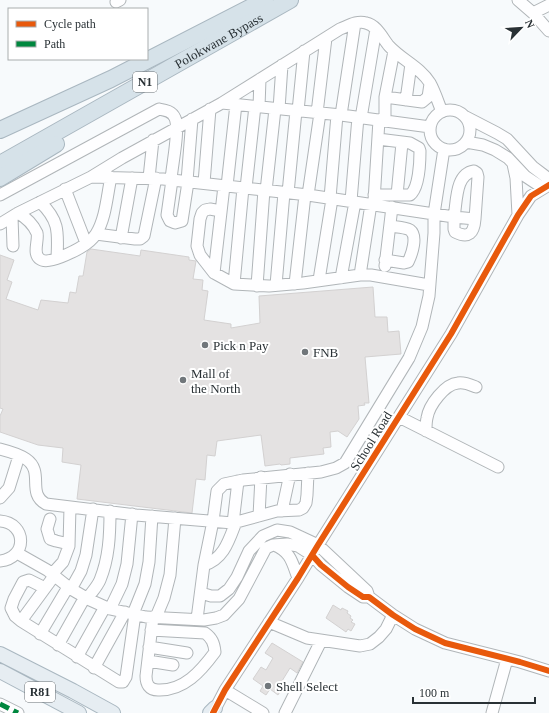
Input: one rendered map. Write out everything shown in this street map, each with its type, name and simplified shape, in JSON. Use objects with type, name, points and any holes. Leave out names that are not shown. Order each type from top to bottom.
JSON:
[{"type":"highway","name":"Polokwane Bypass","points":[[0,164],[268,6],[290,0]]},
{"type":"highway","points":[[0,130],[268,6]]},
{"type":"highway","points":[[0,178],[206,53],[268,6]]},
{"type":"main road","name":"R81","points":[[0,654],[113,713]]},
{"type":"main road","name":"R81","points":[[0,671],[80,713]]},
{"type":"street","points":[[518,0],[533,13],[549,31]]},
{"type":"street","points":[[533,13],[549,5]]},
{"type":"street","points":[[319,280],[331,199],[339,115],[355,22]]},
{"type":"street","points":[[0,224],[91,176],[153,140],[222,103],[340,29],[355,22],[367,23],[376,30],[394,51],[411,64],[430,83],[442,112]]},
{"type":"street","points":[[341,278],[353,202],[360,117],[376,30]]},
{"type":"street","points":[[295,284],[306,195],[319,113],[326,38]]},
{"type":"street","points":[[276,285],[304,51]]},
{"type":"street","points":[[360,275],[373,201],[378,139],[394,51]]},
{"type":"street","points":[[406,100],[411,64]]},
{"type":"street","points":[[257,286],[265,191],[282,65]]},
{"type":"street","points":[[234,284],[260,79]]},
{"type":"street","points":[[385,97],[419,102],[428,98],[430,83]]},
{"type":"street","points":[[222,103],[360,117],[430,127]]},
{"type":"street","points":[[214,273],[236,104]]},
{"type":"street","points":[[0,195],[159,109],[166,110],[172,113],[175,118],[177,128],[167,215],[170,221],[175,223],[182,221],[192,119]]},
{"type":"street","points":[[204,183],[210,109]]},
{"type":"street","points":[[466,117],[470,130],[469,136],[462,147],[456,149],[444,149],[437,145],[430,134],[432,121],[436,115],[442,112],[455,110],[508,139],[547,184]]},
{"type":"street","points":[[91,176],[187,181],[353,202],[373,201],[397,195],[410,195],[416,189],[420,151],[410,143],[378,139]]},
{"type":"street","points":[[96,234],[134,239],[144,236],[152,178],[153,140]]},
{"type":"street","points":[[466,142],[484,145],[495,150],[508,158],[525,176],[547,184]]},
{"type":"street","points":[[397,195],[402,143]]},
{"type":"street","points":[[197,619],[204,565],[217,492],[224,484],[238,480],[308,473],[336,468],[345,463],[409,358],[422,327],[429,296],[434,214],[444,149]]},
{"type":"street","points":[[513,164],[516,178],[518,215]]},
{"type":"street","points":[[474,171],[477,173],[478,177],[474,228],[466,235],[455,232],[454,217],[460,182],[468,172],[474,171]]},
{"type":"street","points":[[15,215],[28,220],[37,233],[38,257],[44,261],[57,258],[86,243],[96,234],[102,220],[111,177]]},
{"type":"street","points":[[121,238],[132,178]]},
{"type":"street","name":"School Road","points":[[213,711],[452,334],[518,215],[531,196],[547,184]]},
{"type":"street","points":[[66,189],[86,243]]},
{"type":"street","points":[[373,201],[392,207],[475,219]]},
{"type":"street","points":[[40,202],[48,210],[58,232],[57,258]]},
{"type":"street","points":[[383,276],[392,207]]},
{"type":"street","points":[[221,211],[210,209],[205,210],[202,213],[196,246],[200,255],[214,273],[234,284],[257,286],[295,284],[360,275],[383,276],[430,285]]},
{"type":"street","points":[[13,246],[15,215]]},
{"type":"street","points":[[386,260],[404,263],[408,262],[414,240],[413,234],[410,230],[390,226]]},
{"type":"street","points":[[426,431],[429,410],[436,398],[449,386],[457,382],[476,387]]},
{"type":"street","points":[[399,417],[498,467]]},
{"type":"street","points":[[0,449],[26,459],[33,466],[36,476],[36,495],[40,501],[46,504],[132,514],[213,521],[234,522],[282,511],[299,510],[303,508],[308,495],[308,473]]},
{"type":"street","points":[[0,498],[9,488],[19,456]]},
{"type":"street","points":[[282,511],[290,474]]},
{"type":"street","points":[[259,516],[261,477]]},
{"type":"street","points":[[204,565],[211,563],[218,558],[225,548],[234,522],[238,480]]},
{"type":"street","points":[[21,622],[63,562],[69,544],[70,506]]},
{"type":"street","points":[[40,634],[81,571],[86,555],[93,509]]},
{"type":"street","points":[[58,645],[86,598],[99,582],[108,550],[110,511]]},
{"type":"street","points":[[77,657],[122,584],[127,564],[132,514]]},
{"type":"street","points":[[94,668],[131,613],[146,577],[149,562],[152,516]]},
{"type":"street","points":[[151,630],[205,633],[211,637],[215,652],[197,675],[185,683],[168,690],[155,690],[147,686],[146,676],[151,630],[154,617],[164,598],[170,575],[175,518]]},
{"type":"street","points":[[50,519],[47,529],[50,539],[69,544]]},
{"type":"street","points":[[0,521],[12,524],[20,535],[21,541],[20,548],[12,558],[6,561],[0,561]]},
{"type":"street","points":[[201,593],[211,596],[220,596],[229,589],[237,577],[249,551],[263,536],[277,530],[290,532],[318,545],[367,591],[369,597],[415,629],[445,643],[549,670]]},
{"type":"street","points":[[17,553],[53,575],[86,598],[107,608],[154,617],[197,619],[216,618],[224,615],[239,599],[266,548],[273,545],[287,544],[298,546],[312,555],[321,565],[348,587],[363,597],[369,597]]},
{"type":"street","points":[[273,545],[282,548],[289,554],[298,578]]},
{"type":"street","points":[[45,588],[29,580],[23,582],[11,608],[15,616],[21,622],[118,682],[122,682],[126,678],[131,613]]},
{"type":"street","points":[[270,622],[307,638],[360,646],[370,644],[379,637],[386,629],[393,615]]},
{"type":"street","points":[[285,713],[321,641]]},
{"type":"street","points":[[149,647],[187,653]]},
{"type":"street","points":[[492,713],[507,658]]},
{"type":"street","points":[[148,661],[173,665]]},
{"type":"street","points":[[225,690],[264,713]]},
{"type":"street","points":[[0,704],[18,713]]},
{"type":"building","name":"Mall of the North","points":[[91,249],[140,256],[141,250],[189,257],[189,260],[196,261],[193,279],[203,280],[202,290],[208,291],[204,320],[231,324],[231,328],[260,323],[259,296],[373,287],[375,317],[387,317],[388,332],[399,331],[401,354],[365,357],[369,403],[364,403],[365,405],[358,406],[359,419],[347,437],[338,431],[330,432],[331,447],[323,448],[324,454],[290,458],[290,464],[265,466],[261,435],[217,441],[215,456],[207,455],[205,480],[196,479],[192,513],[77,499],[81,465],[62,462],[63,448],[38,445],[0,432],[0,416],[3,409],[0,408],[0,255],[14,260],[7,280],[12,282],[6,299],[38,310],[41,300],[68,303],[70,292],[76,293],[79,276],[83,276],[87,252]]},
{"type":"building","points":[[333,605],[341,610],[342,608],[348,611],[347,613],[353,620],[351,622],[355,624],[351,631],[348,629],[346,632],[326,618]]},
{"type":"building","points":[[272,643],[303,662],[297,673],[290,668],[282,681],[285,683],[278,695],[270,689],[266,695],[260,691],[263,686],[253,679],[261,667],[266,670],[273,658],[265,653]]},
{"type":"marked path","points":[[0,704],[18,713]]},
{"type":"cycle path","points":[[213,713],[225,690],[298,578],[451,334],[518,215],[531,196],[549,185]]},
{"type":"cycle path","points":[[312,555],[321,565],[348,587],[363,597],[369,597],[415,629],[445,643],[549,671]]},
{"type":"place","name":"Pick n Pay","points":[[205,345]]},
{"type":"place","name":"FNB","points":[[305,352]]},
{"type":"place","name":"Mall of the North","points":[[183,380]]},
{"type":"place","name":"Shell Select","points":[[268,686]]}]
